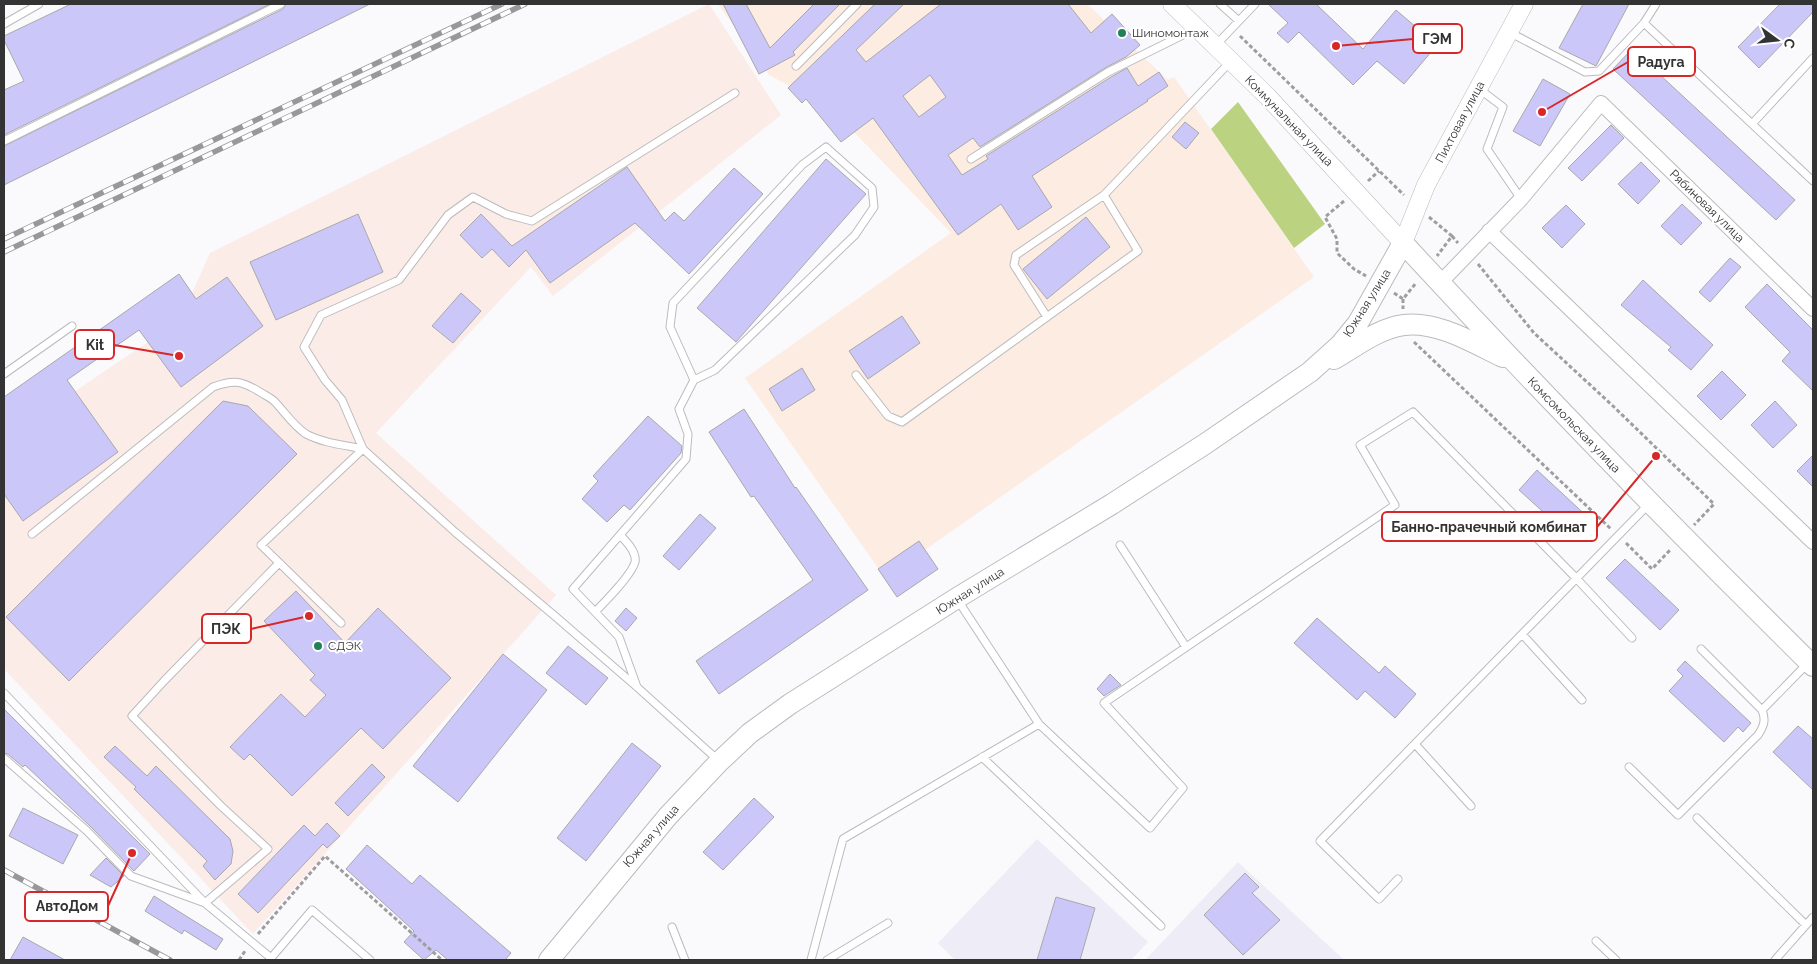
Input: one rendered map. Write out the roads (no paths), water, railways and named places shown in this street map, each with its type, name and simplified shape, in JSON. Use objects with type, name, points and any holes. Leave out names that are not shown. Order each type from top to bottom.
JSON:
[{"type":"main road","name":"Комсомольская улица","points":[[1403,243],[1512,360],[1650,503],[1811,664]]},
{"type":"main road","name":"Южная улица","points":[[549,960],[656,830],[719,762],[750,733],[790,704],[957,598],[1128,494],[1275,398],[1310,372],[1340,345],[1358,323],[1403,243]]},
{"type":"main road","points":[[1310,372],[1382,332],[1404,325],[1442,330],[1512,360]]},
{"type":"street","name":"Коммунальная улица","points":[[1172,4],[1268,97],[1403,243]]},
{"type":"street","name":"Пихтовая улица","points":[[1403,243],[1426,185],[1524,4]]},
{"type":"street","name":"Рябиновая улица","points":[[1521,199],[1602,102],[1813,309]]},
{"type":"street","points":[[1440,284],[1521,199]]},
{"type":"street","points":[[1489,231],[1813,542]]},
{"type":"lane","points":[[4,24],[39,4]]},
{"type":"lane","points":[[4,141],[281,4]]},
{"type":"lane","points":[[796,66],[857,4]]},
{"type":"lane","points":[[1220,4],[1239,21]]},
{"type":"lane","points":[[1215,46],[1255,4]]},
{"type":"lane","points":[[1509,32],[1585,72],[1599,71],[1644,23],[1656,4]]},
{"type":"lane","points":[[1644,23],[1813,181]]},
{"type":"lane","points":[[970,159],[1108,72],[1197,28]]},
{"type":"lane","points":[[1752,124],[1813,58]]},
{"type":"lane","points":[[1047,317],[1014,265],[1016,255],[1104,195],[1231,61]]},
{"type":"lane","points":[[1478,88],[1503,107],[1487,149],[1521,199]]},
{"type":"lane","points":[[719,762],[637,688],[455,532],[362,449],[342,400],[325,380],[304,346],[321,315],[399,280],[448,215],[473,197],[506,214],[532,221],[734,93]]},
{"type":"lane","points":[[637,688],[619,637],[573,589],[686,459],[688,434],[679,409],[694,380],[715,370],[855,236],[874,207],[872,188],[826,147],[802,165],[673,303],[670,327],[694,380]]},
{"type":"lane","points":[[856,375],[888,416],[902,422],[1138,251],[1104,195]]},
{"type":"lane","points":[[4,374],[72,326]]},
{"type":"lane","points":[[32,534],[213,387],[226,382],[238,381],[274,401],[290,421],[316,439],[362,449]]},
{"type":"lane","points":[[957,598],[1039,724],[1150,828],[1184,788],[1104,703],[1395,505],[1360,445],[1413,412],[1576,578],[1632,638]]},
{"type":"lane","points":[[341,623],[278,564],[261,545],[362,449]]},
{"type":"lane","points":[[1398,879],[1379,899],[1320,841],[1650,503]]},
{"type":"lane","points":[[596,612],[631,571],[635,561],[627,543],[620,535]]},
{"type":"lane","points":[[1120,545],[1186,647]]},
{"type":"lane","points":[[205,903],[268,849],[221,806],[132,716],[278,564]]},
{"type":"lane","points":[[1522,634],[1582,700]]},
{"type":"lane","points":[[1629,767],[1678,815],[1758,735],[1764,726],[1765,717],[1762,710],[1701,649]]},
{"type":"lane","points":[[1762,710],[1811,664]]},
{"type":"lane","points":[[4,693],[205,903],[271,958],[312,910],[370,960]]},
{"type":"lane","points":[[811,960],[843,839],[1039,724]]},
{"type":"lane","points":[[1415,744],[1472,806]]},
{"type":"lane","points":[[982,757],[1161,926]]},
{"type":"lane","points":[[4,758],[87,832],[132,876],[205,903]]},
{"type":"lane","points":[[1697,818],[1806,925]]},
{"type":"lane","points":[[1775,960],[1813,917]]},
{"type":"lane","points":[[827,960],[888,923]]},
{"type":"lane","points":[[672,927],[685,960]]},
{"type":"lane","points":[[1596,941],[1616,960]]},
{"type":"railway","points":[[4,239],[502,4]]},
{"type":"railway","points":[[4,252],[525,4]]},
{"type":"railway","points":[[4,870],[170,960]]},
{"type":"place","name":"Шиномонтаж","points":[[1122,33]]},
{"type":"place","name":"ГЭМ","points":[[1336,46]]},
{"type":"place","name":"Радуга","points":[[1542,112]]},
{"type":"place","name":"Kit","points":[[179,356]]},
{"type":"place","name":"Банно-прачечный комбинат","points":[[1656,456]]},
{"type":"place","name":"ПЭК","points":[[309,616]]},
{"type":"place","name":"СДЭК","points":[[318,646]]},
{"type":"place","name":"АвтоДом","points":[[132,853]]}]
